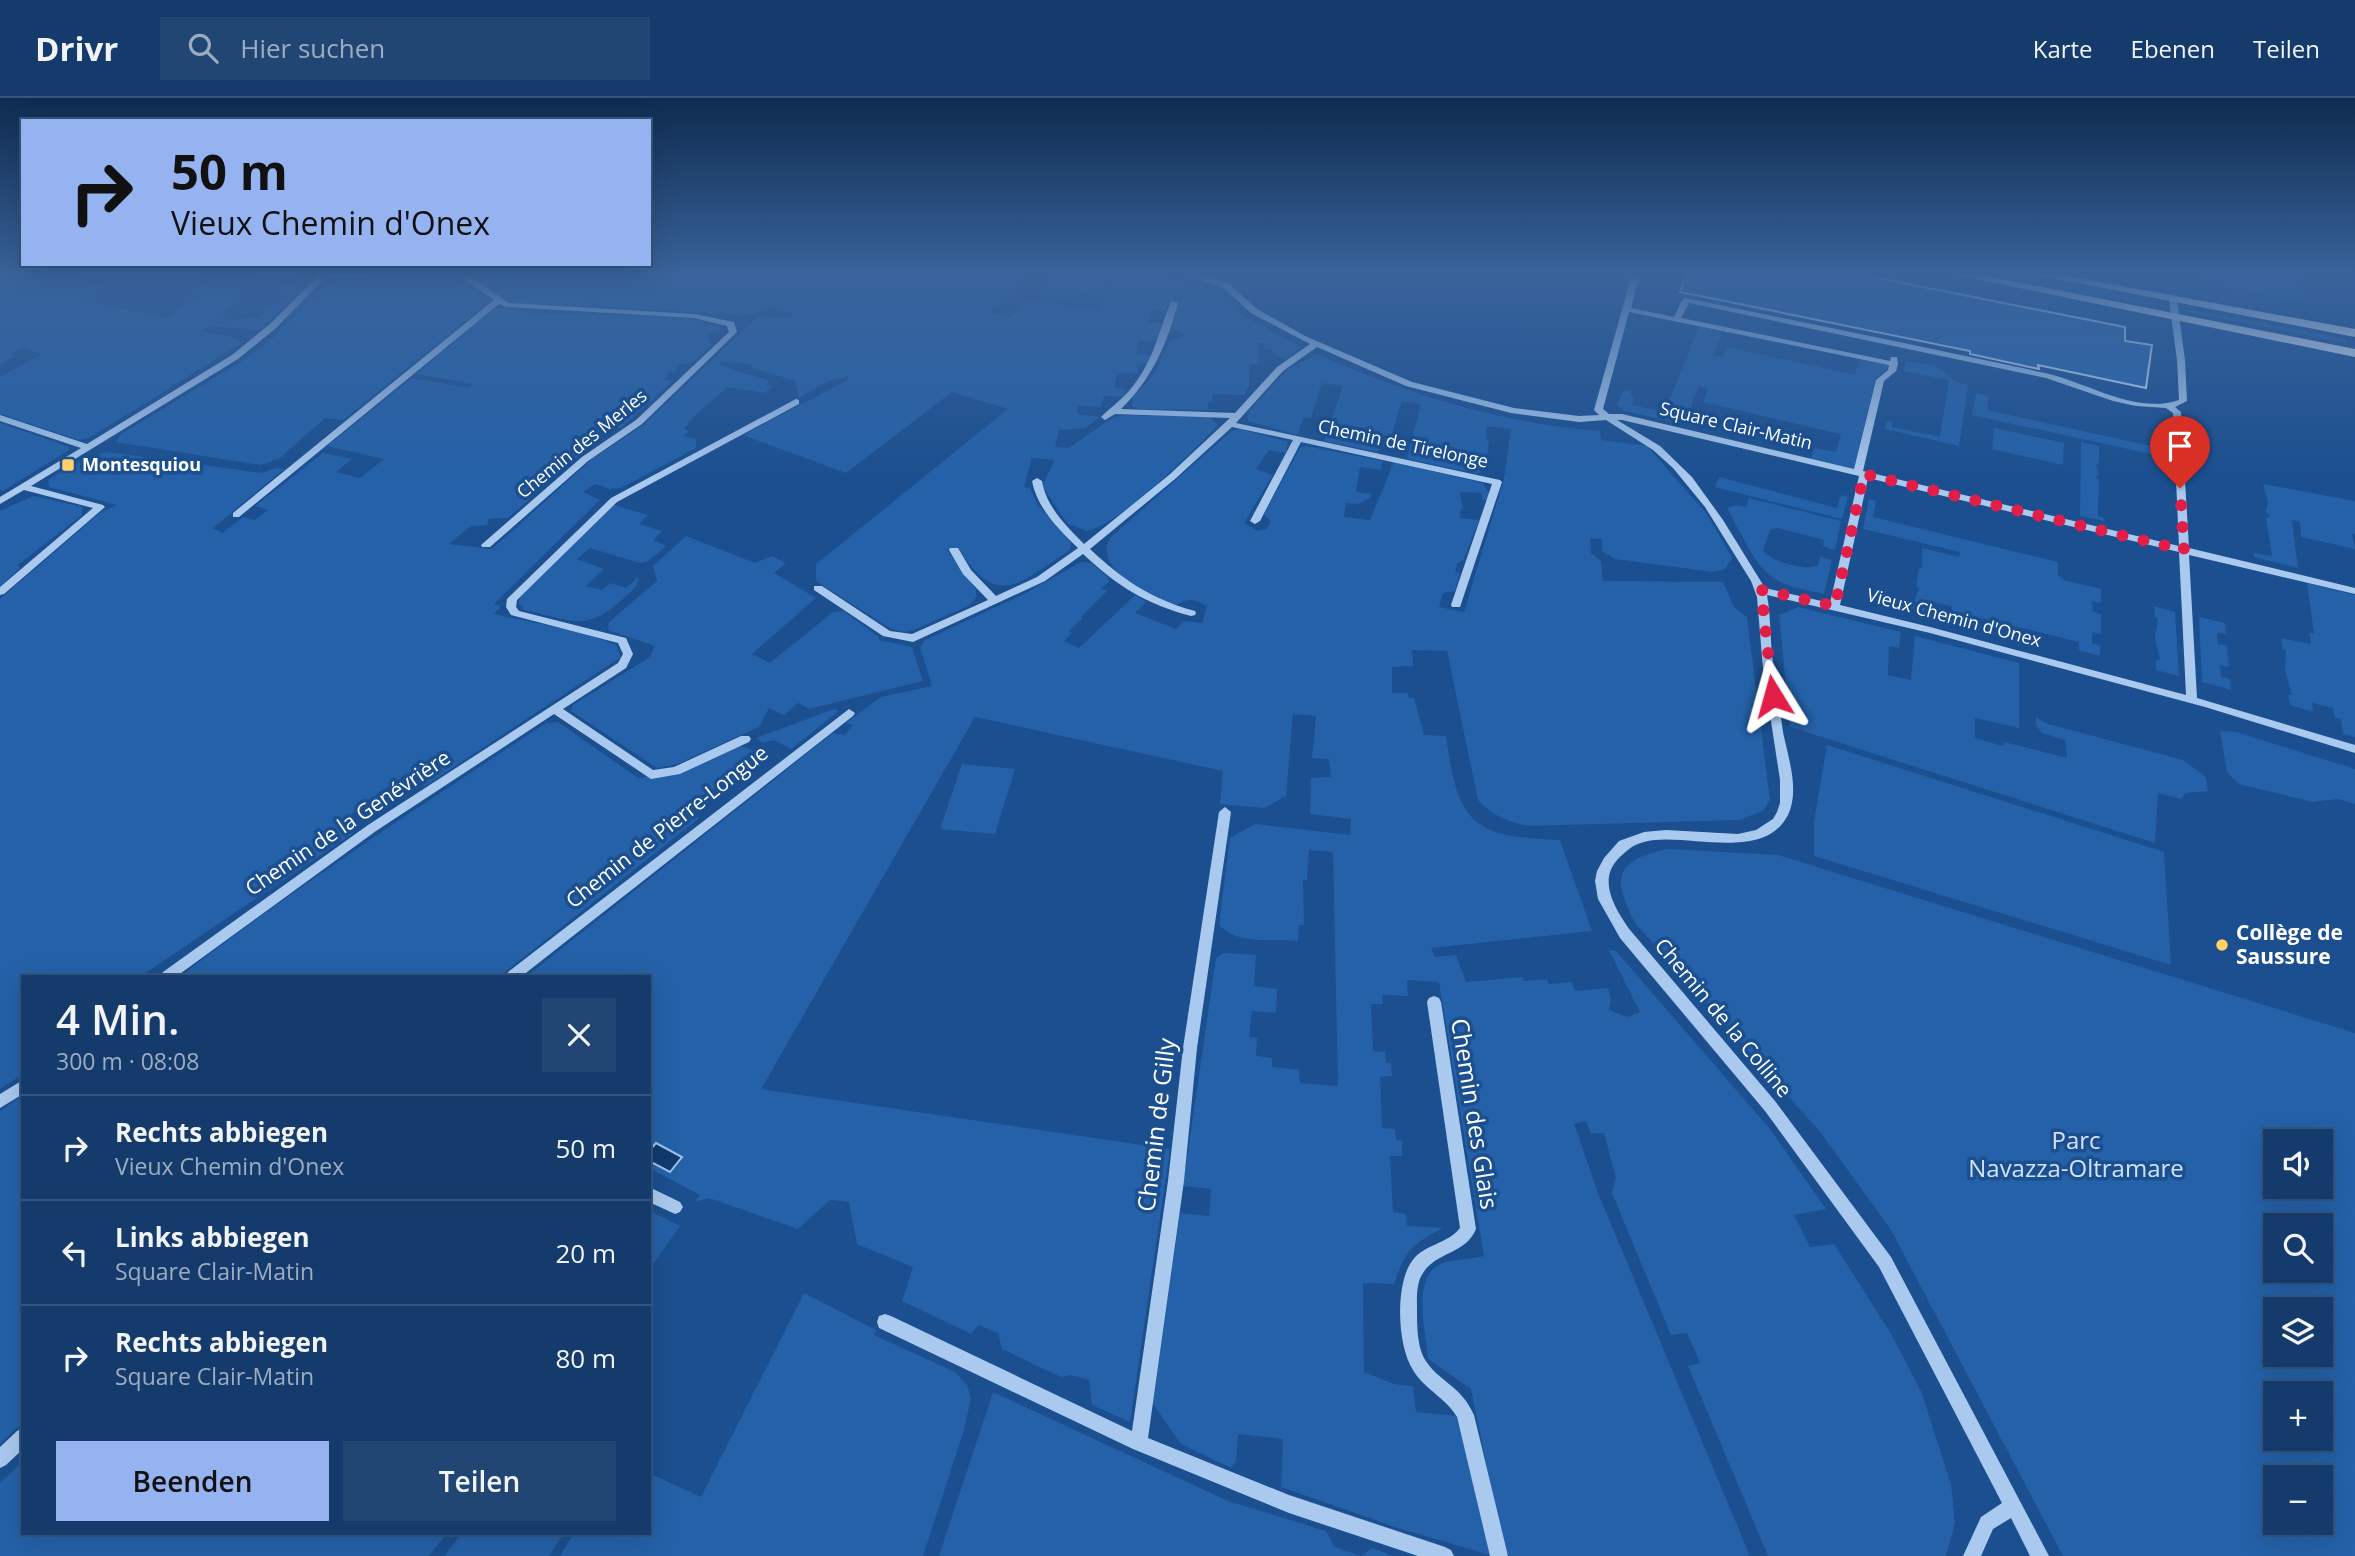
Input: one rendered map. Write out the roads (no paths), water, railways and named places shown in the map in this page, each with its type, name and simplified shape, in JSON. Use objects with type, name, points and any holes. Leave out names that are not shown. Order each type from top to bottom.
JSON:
[{"type":"main road","points":[[2297,342],[2355,354]]},
{"type":"street","points":[[0,501],[235,357],[253,342]]},
{"type":"street","points":[[236,515],[448,342]]},
{"type":"street","name":"Chemin des Merles","points":[[486,545],[585,459],[639,422],[723,342]]},
{"type":"street","name":"Chemin de Tirelonge","points":[[1163,342],[1154,364],[1109,414],[1233,420],[1298,439],[1497,482],[1456,605]]},
{"type":"street","points":[[1312,342],[1396,379],[1454,397],[1548,416],[1579,419],[1606,417]]},
{"type":"street","points":[[1616,342],[1598,406],[1606,417],[1648,440],[1681,470],[1715,512],[1761,590]]},
{"type":"street","points":[[1787,342],[1894,360],[1892,371],[1880,380],[1835,606]]},
{"type":"street","points":[[1886,342],[2048,376],[2080,390],[2169,406],[2177,412],[2192,700]]},
{"type":"street","points":[[2169,406],[2182,401],[2177,342]]},
{"type":"street","points":[[818,588],[887,634],[912,638],[1041,579],[1085,548],[1172,477],[1233,420],[1280,369],[1316,344]]},
{"type":"street","name":"Chemin de la Genévrière","points":[[169,975],[372,828],[622,665],[627,649],[622,641],[593,631],[515,613],[511,607],[512,599],[614,500],[796,402]]},
{"type":"street","name":"Square Clair-Matin","points":[[1606,417],[1622,417],[2355,591]]},
{"type":"street","points":[[0,418],[88,447]]},
{"type":"street","name":"Chemin de Tirelonge","points":[[1255,522],[1298,439]]},
{"type":"street","points":[[1037,481],[1038,492],[1050,511],[1085,548],[1134,590],[1164,606],[1191,613]]},
{"type":"street","points":[[0,592],[100,507],[23,487]]},
{"type":"street","points":[[954,550],[967,572],[995,601]]},
{"type":"street","name":"Vieux Chemin d'Onex","points":[[1761,590],[1835,606],[2192,700],[2355,750]]},
{"type":"street","name":"Chemin de la Colline","points":[[1761,590],[1763,629],[1786,791],[1779,819],[1762,833],[1746,836],[1673,835],[1638,840],[1611,857],[1603,873],[1602,890],[1612,915],[1625,934],[1770,1106],[1885,1262],[2040,1556]]},
{"type":"street","points":[[556,710],[651,775],[676,771],[745,739]]},
{"type":"street","name":"Chemin de Pierre-Longue","points":[[514,975],[849,713]]},
{"type":"street","name":"Chemin de Gilly","points":[[1139,1443],[1177,1181],[1190,1048],[1225,812]]},
{"type":"street","name":"Chemin des Glais","points":[[1434,1002],[1468,1229],[1461,1240],[1428,1254],[1419,1263],[1408,1297],[1410,1323],[1417,1362],[1464,1412],[1499,1556]]},
{"type":"street","points":[[0,1102],[21,1087]]},
{"type":"street","points":[[651,1195],[675,1207]]},
{"type":"street","points":[[885,1322],[1139,1443],[1289,1504],[1445,1556]]},
{"type":"street","points":[[0,1459],[21,1439]]},
{"type":"street","points":[[1972,1556],[1987,1523],[2014,1506]]},
{"type":"place","name":"Montesquiou","points":[[68,465]]},
{"type":"place","name":"Collège de Saussure","points":[[2222,945]]},
{"type":"park label","name":"Parc Navazza-Oltramare","points":[[2076,1155]]}]
